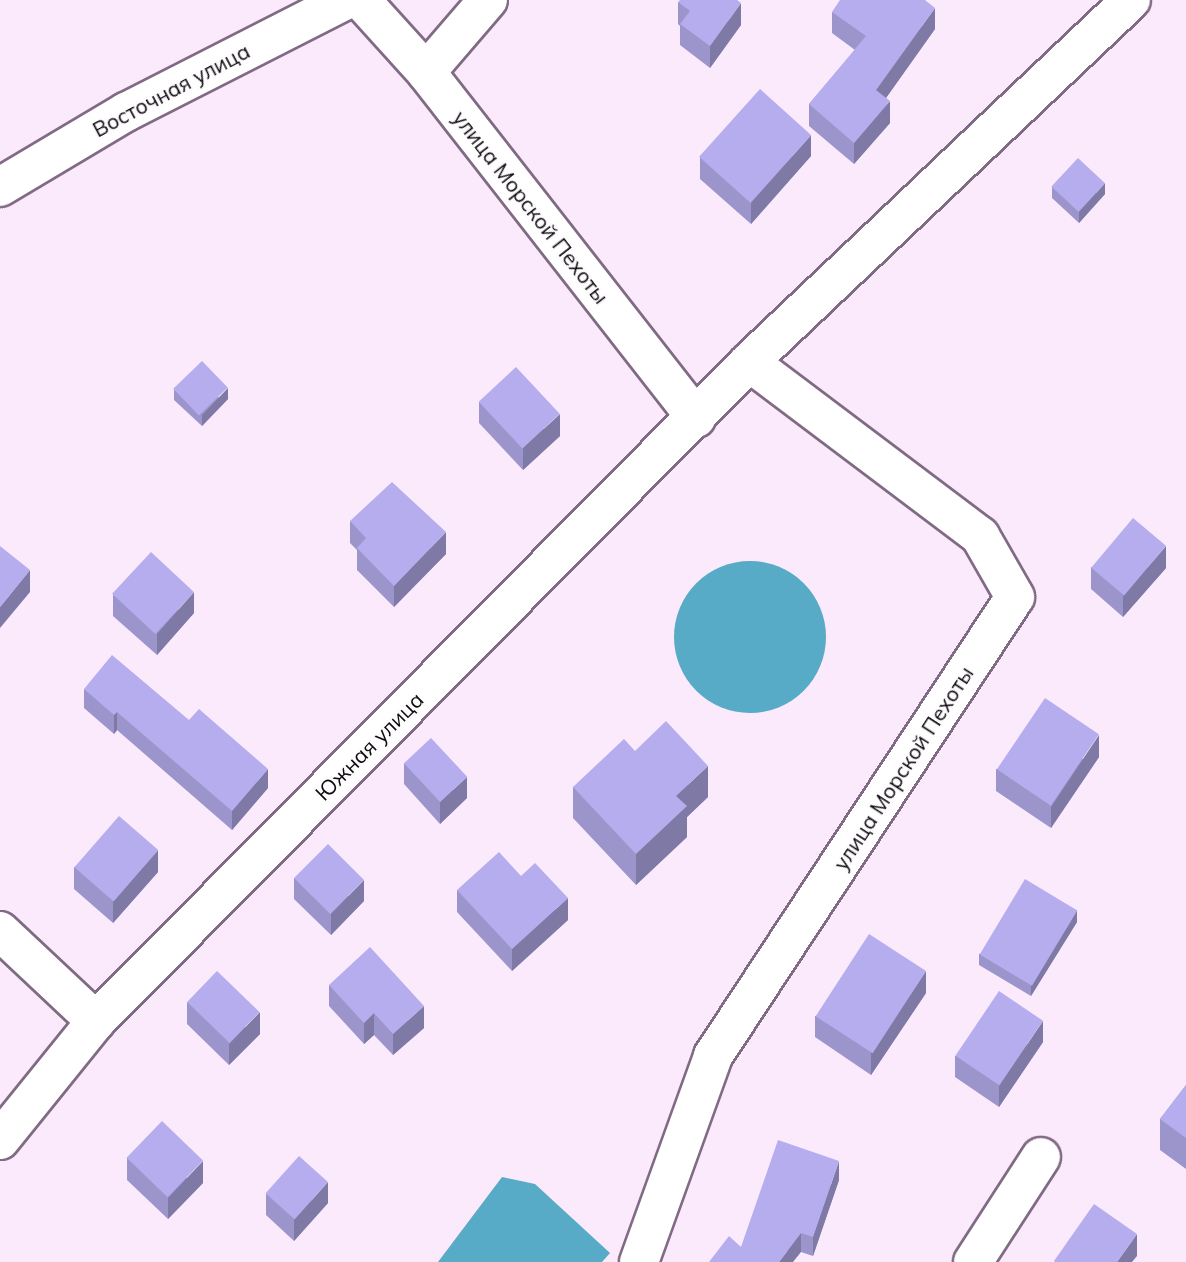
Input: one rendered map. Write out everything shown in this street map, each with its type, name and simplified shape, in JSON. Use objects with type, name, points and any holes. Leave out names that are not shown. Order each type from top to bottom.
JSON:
[{"type":"street","name":"Восточная улица","points":[[0,187],[126,112],[346,0]]},
{"type":"street","name":"улица Морской Пехоты","points":[[361,0],[426,72],[696,418]]},
{"type":"street","points":[[426,72],[488,0]]},
{"type":"street","name":"Южная улица","points":[[0,1140],[96,1021],[749,362],[1131,0]]},
{"type":"street","name":"улица Морской Пехоты","points":[[639,1262],[713,1056],[1015,597],[980,536],[749,362]]},
{"type":"street","points":[[0,931],[96,1021]]},
{"type":"street","points":[[973,1262],[1041,1157]]},
{"type":"water","points":[[750,561],[779,566],[804,583],[821,608],[826,637],[821,666],[804,691],[779,708],[750,713],[721,708],[696,691],[679,666],[674,637],[679,608],[696,583],[721,566]]},
{"type":"water","points":[[502,1177],[535,1184],[610,1253],[602,1262],[438,1262]]},
{"type":"building","points":[[737,0],[741,3],[710,46],[680,24],[690,11],[678,2]]},
{"type":"building","points":[[840,0],[925,0],[935,8],[876,90],[890,101],[854,143],[809,104],[866,36],[832,12]]},
{"type":"building","points":[[760,89],[811,135],[750,203],[699,157]]},
{"type":"building","points":[[1078,158],[1105,183],[1078,212],[1051,187]]},
{"type":"building","points":[[202,361],[228,388],[199,415],[173,389]]},
{"type":"building","points":[[516,367],[560,414],[522,449],[479,402]]},
{"type":"building","points":[[392,482],[446,532],[394,586],[357,548],[366,538],[350,521]]},
{"type":"building","points":[[1133,518],[1166,546],[1124,595],[1091,568]]},
{"type":"building","points":[[0,546],[30,570],[0,607]]},
{"type":"building","points":[[151,552],[194,592],[155,634],[112,594]]},
{"type":"building","points":[[112,655],[189,720],[199,709],[268,769],[232,811],[117,712],[114,715],[84,689]]},
{"type":"building","points":[[1045,698],[1099,734],[1051,806],[997,769]]},
{"type":"building","points":[[666,721],[708,766],[676,796],[687,806],[636,854],[573,787],[624,739],[635,751]]},
{"type":"building","points":[[431,738],[467,777],[440,802],[404,763]]},
{"type":"building","points":[[119,816],[158,850],[114,901],[74,867]]},
{"type":"building","points":[[328,844],[364,880],[330,914],[294,878]]},
{"type":"building","points":[[499,852],[521,876],[535,863],[568,898],[512,949],[457,890]]},
{"type":"building","points":[[1025,879],[1077,910],[1032,986],[980,954]]},
{"type":"building","points":[[869,934],[926,971],[873,1053],[816,1016]]},
{"type":"building","points":[[370,947],[424,1006],[393,1034],[374,1013],[364,1023],[329,985]]},
{"type":"building","points":[[217,971],[259,1012],[230,1043],[187,1002]]},
{"type":"building","points":[[999,991],[1043,1021],[999,1085],[955,1056]]},
{"type":"building","points":[[1186,1085],[1186,1138],[1160,1119]]},
{"type":"building","points":[[162,1121],[203,1161],[168,1197],[127,1158]]},
{"type":"building","points":[[778,1140],[839,1161],[813,1237],[801,1233],[779,1262],[709,1262],[729,1236],[741,1247]]},
{"type":"building","points":[[299,1156],[328,1182],[295,1219],[266,1193]]},
{"type":"building","points":[[1094,1204],[1137,1234],[1117,1262],[1055,1262],[1054,1261]]}]
